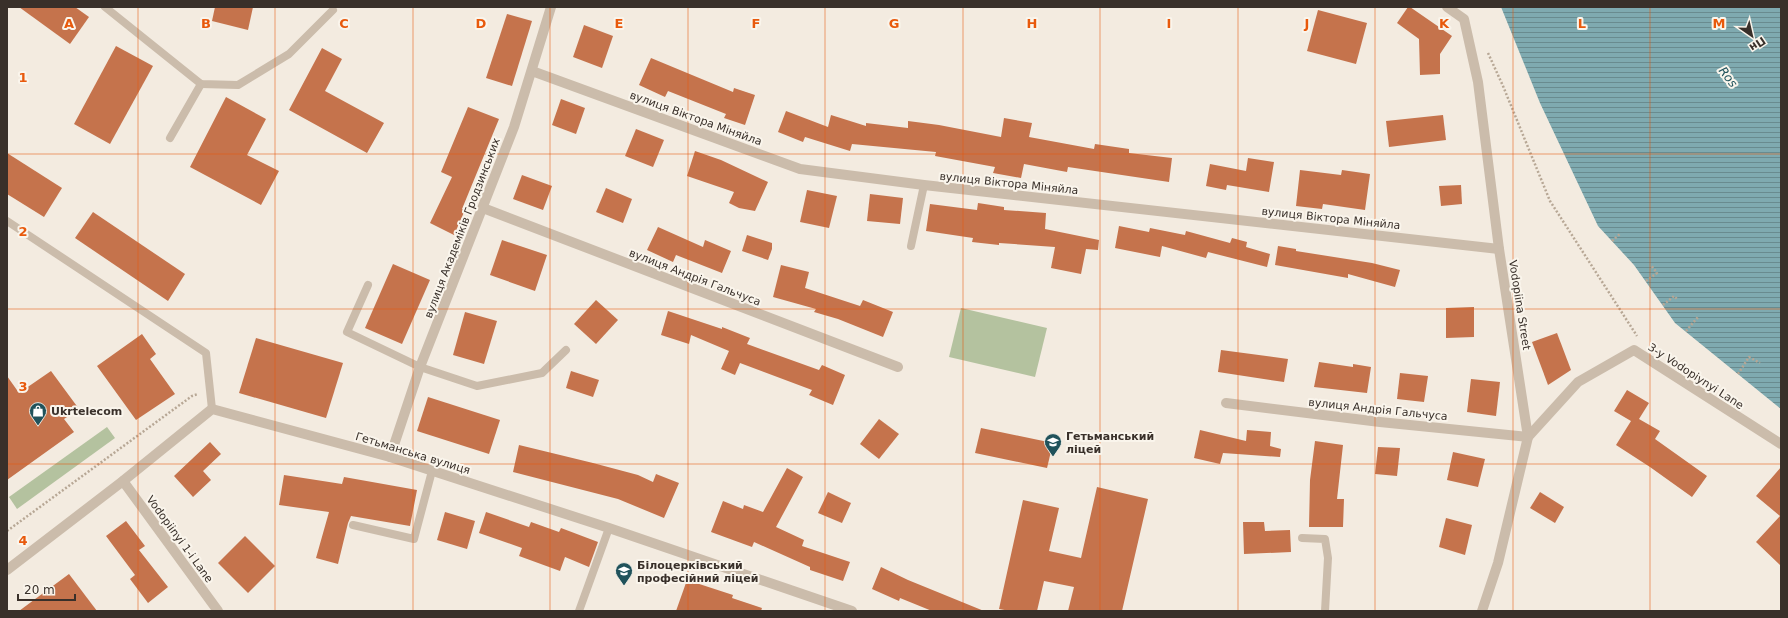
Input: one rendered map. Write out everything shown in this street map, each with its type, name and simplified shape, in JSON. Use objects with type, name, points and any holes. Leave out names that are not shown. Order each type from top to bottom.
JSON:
[{"type":"street","name":"вулиця Академіків Гродзинських","points":[[390,457],[420,367],[514,127],[551,7]]},
{"type":"street","points":[[1446,7],[1464,19]]},
{"type":"street","name":"Vodopiina Street","points":[[1460,7],[1478,82],[1499,249],[1528,437],[1498,563],[1482,611]]},
{"type":"street","name":"вулиця Віктора Міняйла","points":[[532,71],[800,168],[924,185],[1499,249]]},
{"type":"street","name":"вулиця Андрія Гальчуса","points":[[483,208],[898,367]]},
{"type":"street","name":"3-y Vodopiynyi Lane","points":[[1528,437],[1578,382],[1634,350],[1781,444]]},
{"type":"street","name":"вулиця Андрія Гальчуса","points":[[1226,403],[1380,422],[1528,437]]},
{"type":"street","points":[[7,570],[123,481],[212,409]]},
{"type":"street","name":"Гетьманська вулиця","points":[[212,409],[390,457],[609,528],[852,611]]},
{"type":"street","name":"Vodopiinyi 1-i Lane","points":[[123,481],[218,611]]},
{"type":"lane","points":[[105,7],[201,84],[238,85],[289,54],[333,10]]},
{"type":"lane","points":[[170,138],[201,84]]},
{"type":"lane","points":[[911,246],[924,185]]},
{"type":"lane","points":[[7,221],[206,353],[212,409]]},
{"type":"lane","points":[[368,285],[347,332],[420,367],[477,386],[542,373],[566,350]]},
{"type":"lane","points":[[353,525],[414,539],[432,471]]},
{"type":"lane","points":[[579,611],[609,528]]},
{"type":"lane","points":[[1302,538],[1325,539],[1328,558],[1325,611]]},
{"type":"path","points":[[1486,50],[1503,86],[1550,201],[1639,338]]},
{"type":"path","points":[[1612,241],[1621,233]]},
{"type":"path","points":[[1646,281],[1657,273],[1652,265]]},
{"type":"path","points":[[1663,305],[1674,296],[1678,300]]},
{"type":"path","points":[[1686,331],[1698,317]]},
{"type":"path","points":[[1738,374],[1749,357],[1760,364]]},
{"type":"path","points":[[7,531],[192,396]]},
{"type":"green space","points":[[961,308],[1047,328],[1035,377],[949,357]]},
{"type":"green space","points":[[107,427],[115,438],[17,509],[9,497]]},
{"type":"water","name":"Ros","points":[[1501,7],[1781,7],[1781,409],[1675,323],[1634,265],[1598,226],[1540,103]]},
{"type":"building","points":[[19,7],[75,7],[89,17],[70,44]]},
{"type":"building","points":[[215,7],[253,7],[248,30],[212,21]]},
{"type":"building","points":[[1408,7],[1452,36],[1440,54],[1440,74],[1420,75],[1419,39],[1397,23]]},
{"type":"building","points":[[1318,10],[1367,23],[1356,64],[1307,51]]},
{"type":"building","points":[[507,14],[532,21],[512,86],[486,78]]},
{"type":"building","points":[[584,25],[613,36],[602,68],[573,57]]},
{"type":"building","points":[[116,46],[153,66],[110,144],[74,124]]},
{"type":"building","points":[[322,48],[342,59],[325,91],[384,123],[367,153],[289,110]]},
{"type":"building","points":[[651,58],[733,92],[734,88],[755,95],[745,125],[724,118],[726,114],[668,91],[665,97],[639,85]]},
{"type":"building","points":[[226,97],[266,119],[247,155],[279,171],[261,205],[190,167]]},
{"type":"building","points":[[561,99],[585,108],[576,134],[552,125]]},
{"type":"building","points":[[468,107],[499,119],[462,209],[465,210],[454,235],[430,223],[452,177],[441,172]]},
{"type":"building","points":[[786,111],[828,127],[831,115],[866,126],[866,123],[908,128],[908,121],[939,125],[1001,137],[1004,118],[1032,123],[1029,137],[1094,149],[1095,144],[1129,149],[1129,153],[1172,158],[1169,182],[1068,167],[1067,172],[1024,164],[1021,178],[993,173],[995,167],[935,156],[936,152],[852,144],[850,151],[805,137],[803,142],[778,132]]},
{"type":"building","points":[[1443,115],[1446,140],[1389,147],[1386,121]]},
{"type":"building","points":[[636,129],[664,140],[653,167],[625,156]]},
{"type":"building","points":[[695,151],[721,160],[768,182],[755,211],[739,208],[729,203],[734,192],[687,176]]},
{"type":"building","points":[[7,153],[62,188],[44,217],[7,194]]},
{"type":"building","points":[[1248,158],[1274,162],[1269,192],[1227,185],[1226,190],[1206,186],[1210,164],[1246,171]]},
{"type":"building","points":[[1300,170],[1341,175],[1342,170],[1370,174],[1365,210],[1323,204],[1322,209],[1296,206]]},
{"type":"building","points":[[522,175],[552,186],[543,210],[513,199]]},
{"type":"building","points":[[1461,185],[1462,204],[1441,206],[1439,186]]},
{"type":"building","points":[[606,188],[632,199],[623,223],[596,212]]},
{"type":"building","points":[[807,190],[837,196],[829,228],[800,222]]},
{"type":"building","points":[[870,194],[903,198],[900,224],[867,221]]},
{"type":"building","points":[[978,203],[1004,207],[1004,210],[1046,213],[1045,229],[1099,240],[1098,250],[1086,249],[1081,274],[1051,268],[1055,247],[999,243],[999,245],[972,242],[973,238],[926,231],[930,204],[977,210]]},
{"type":"building","points":[[93,212],[185,274],[168,301],[75,238]]},
{"type":"building","points":[[1119,226],[1149,232],[1150,228],[1185,235],[1186,231],[1230,243],[1232,238],[1247,242],[1246,247],[1270,254],[1267,267],[1208,252],[1206,258],[1162,246],[1160,257],[1115,248]]},
{"type":"building","points":[[658,227],[703,247],[705,240],[731,251],[722,273],[676,255],[673,262],[647,250]]},
{"type":"building","points":[[747,235],[772,243],[772,249],[768,260],[742,251]]},
{"type":"building","points":[[502,240],[547,255],[535,291],[490,275]]},
{"type":"building","points":[[1278,246],[1296,249],[1296,251],[1372,263],[1400,270],[1395,287],[1348,274],[1348,278],[1275,265]]},
{"type":"building","points":[[393,264],[430,280],[402,344],[365,328]]},
{"type":"building","points":[[781,265],[809,272],[805,288],[860,306],[863,300],[893,312],[883,337],[838,319],[814,312],[816,309],[773,297]]},
{"type":"building","points":[[596,300],[618,320],[596,344],[574,324]]},
{"type":"building","points":[[1474,307],[1474,337],[1446,338],[1446,308]]},
{"type":"building","points":[[668,311],[722,329],[722,327],[750,338],[747,344],[819,370],[822,365],[845,375],[833,405],[809,395],[812,390],[740,363],[735,375],[721,369],[729,351],[691,335],[689,344],[661,335]]},
{"type":"building","points":[[465,312],[497,321],[484,364],[453,355]]},
{"type":"building","points":[[1557,333],[1571,370],[1548,385],[1532,342]]},
{"type":"building","points":[[142,334],[156,354],[150,359],[175,394],[136,420],[97,366]]},
{"type":"building","points":[[256,338],[343,363],[326,418],[239,393]]},
{"type":"building","points":[[1221,350],[1288,359],[1284,382],[1218,372]]},
{"type":"building","points":[[1319,362],[1353,367],[1353,364],[1371,367],[1367,393],[1314,387]]},
{"type":"building","name":"Ukrtelecom","points":[[51,371],[79,409],[64,419],[74,432],[7,480],[7,376],[19,393]]},
{"type":"building","points":[[571,371],[599,380],[593,397],[566,388]]},
{"type":"building","points":[[1400,373],[1428,376],[1424,402],[1397,399]]},
{"type":"building","points":[[1471,379],[1500,382],[1496,416],[1467,412]]},
{"type":"building","points":[[1627,390],[1649,403],[1639,419],[1660,431],[1655,439],[1707,476],[1692,497],[1616,445],[1631,421],[1614,411]]},
{"type":"building","points":[[428,397],[500,420],[489,454],[417,431]]},
{"type":"building","points":[[879,419],[899,434],[879,459],[860,444]]},
{"type":"building","points":[[981,428],[1053,443],[1047,468],[975,453]]},
{"type":"building","points":[[1200,430],[1246,441],[1247,430],[1271,432],[1270,446],[1281,449],[1280,457],[1223,453],[1220,464],[1194,458]]},
{"type":"building","points":[[1315,441],[1343,445],[1337,499],[1344,499],[1343,527],[1309,527],[1310,480]]},
{"type":"building","points":[[210,442],[221,454],[203,471],[211,480],[193,497],[174,476]]},
{"type":"building","points":[[519,445],[638,475],[653,482],[656,474],[679,483],[664,518],[618,499],[513,472]]},
{"type":"building","points":[[1378,447],[1400,448],[1397,476],[1375,474]]},
{"type":"building","points":[[1453,452],[1485,459],[1478,487],[1447,480]]},
{"type":"building","points":[[1781,467],[1781,566],[1756,542],[1780,516],[1756,496]]},
{"type":"building","points":[[787,468],[803,477],[776,527],[804,540],[802,546],[850,562],[843,581],[810,570],[810,567],[754,542],[752,547],[711,532],[723,501],[743,509],[744,505],[763,512]]},
{"type":"building","points":[[284,475],[342,484],[344,477],[417,490],[410,526],[351,516],[338,564],[316,558],[329,512],[279,505]]},
{"type":"building","points":[[1097,487],[1148,499],[1122,611],[1068,611],[1074,587],[1044,581],[1037,611],[1010,611],[999,609],[1023,500],[1059,508],[1049,551],[1081,558]]},
{"type":"building","points":[[828,492],[851,503],[842,523],[818,513]]},
{"type":"building","points":[[1540,492],[1564,507],[1555,523],[1530,508]]},
{"type":"building","points":[[445,512],[475,521],[467,549],[437,540]]},
{"type":"building","points":[[486,512],[529,527],[531,522],[559,532],[561,528],[598,542],[589,567],[565,557],[560,571],[519,556],[522,548],[479,533]]},
{"type":"building","points":[[1446,518],[1472,525],[1465,555],[1439,547]]},
{"type":"building","points":[[126,521],[145,546],[139,550],[168,587],[148,603],[130,579],[135,575],[106,536]]},
{"type":"building","points":[[1243,522],[1264,522],[1265,531],[1290,530],[1291,552],[1244,554]]},
{"type":"building","points":[[245,536],[275,566],[248,593],[218,563]]},
{"type":"building","points":[[881,567],[908,580],[984,611],[932,611],[900,598],[899,601],[872,589]]},
{"type":"building","points":[[69,574],[97,611],[19,611]]},
{"type":"building","points":[[687,580],[733,595],[732,598],[762,608],[761,611],[676,611]]},
{"type":"place","name":"Ukrtelecom","points":[[38,426]]},
{"type":"place","name":"Гетьманський ліцей","points":[[1053,457]]},
{"type":"place","name":"Білоцерківський професійний ліцей","points":[[624,586]]}]
